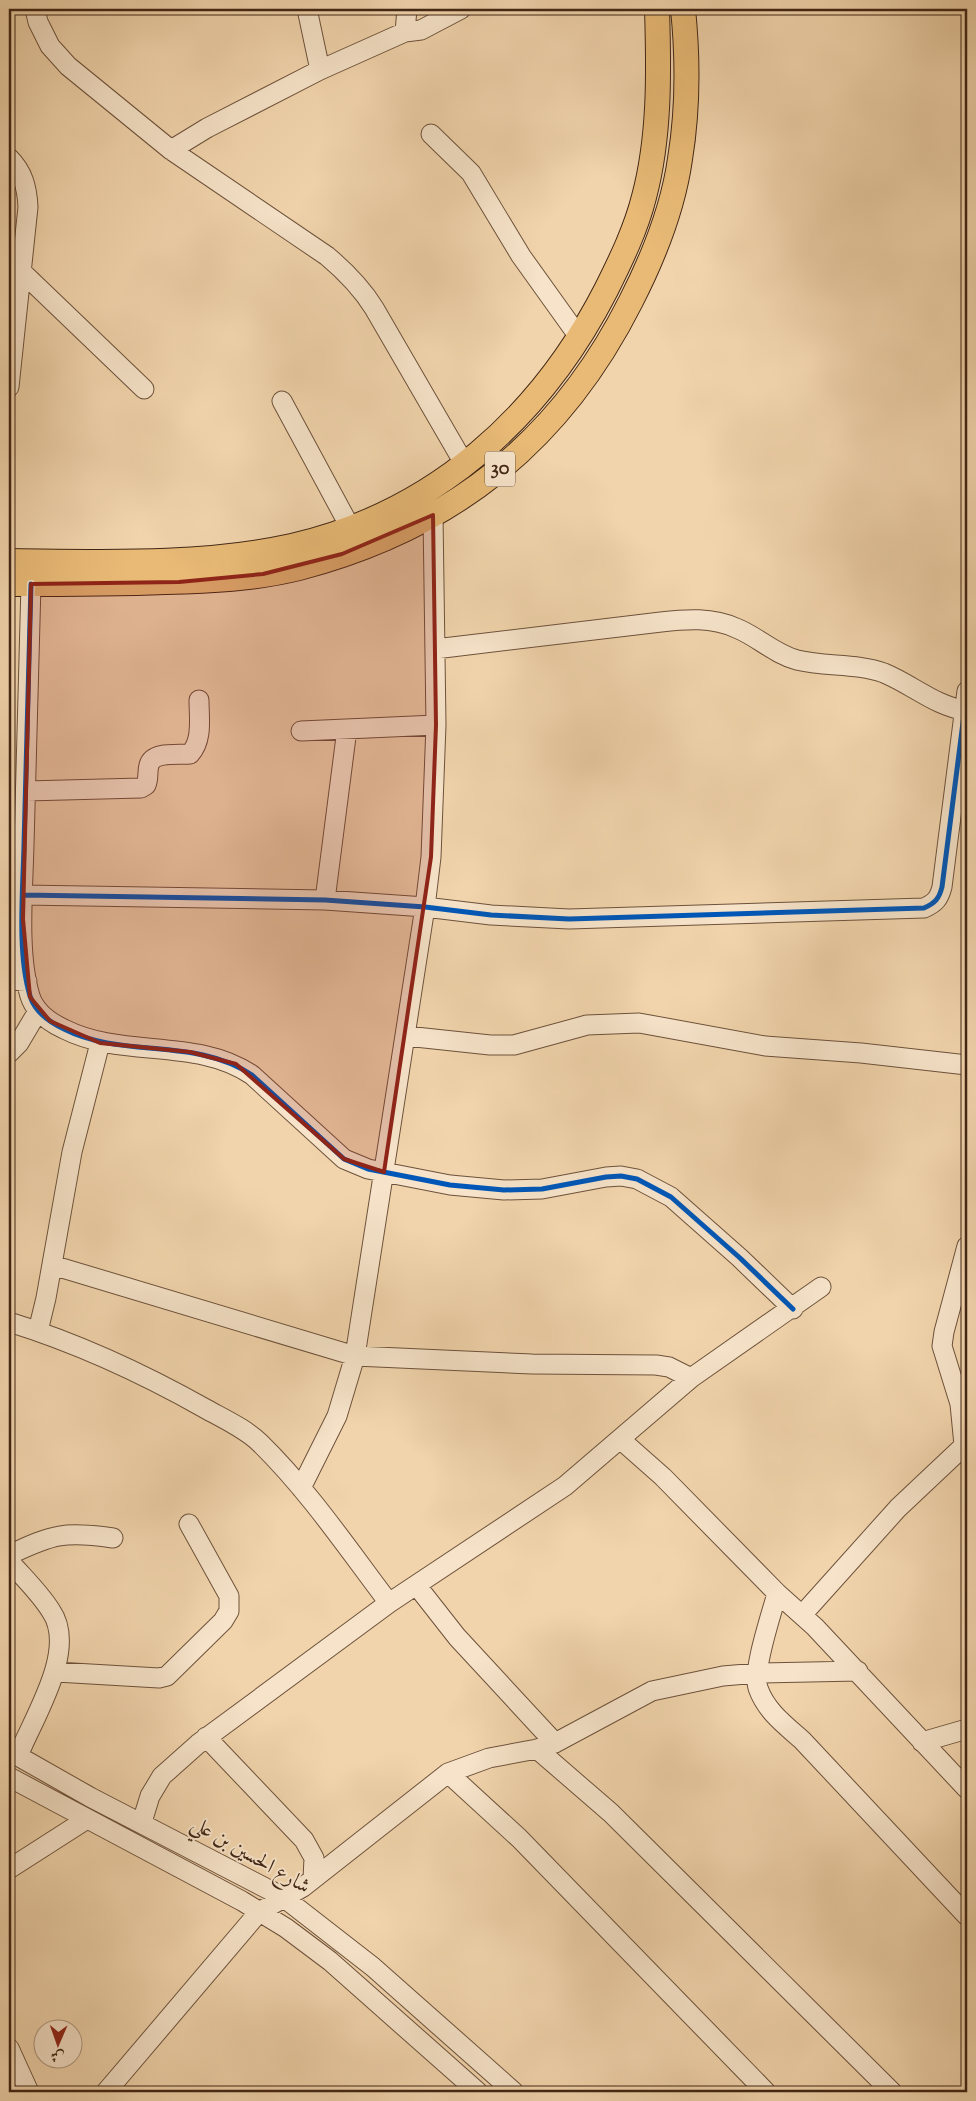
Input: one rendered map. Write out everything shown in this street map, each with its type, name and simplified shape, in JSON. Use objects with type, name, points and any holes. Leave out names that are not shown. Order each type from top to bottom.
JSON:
[{"type":"main road","name":"30","points":[[20,584],[99,573],[167,560],[249,553],[294,545],[350,527],[410,500],[465,465],[516,420],[540,392],[579,337],[615,273],[644,198],[654,139],[657,9]]},
{"type":"main road","name":"30","points":[[9,561],[99,573],[220,580],[297,568],[394,535],[433,515],[482,483],[526,447],[571,399],[608,345],[642,280],[661,233],[672,197],[680,160],[686,90],[683,9]]},
{"type":"street","points":[[35,9],[43,35],[58,57],[170,150],[327,256],[347,273],[362,289],[374,308],[465,465]]},
{"type":"street","points":[[308,9],[320,70]]},
{"type":"street","points":[[405,32],[407,9]]},
{"type":"street","points":[[170,150],[207,128],[320,70],[405,32],[421,30],[461,9]]},
{"type":"street","points":[[431,134],[470,172],[521,256],[579,337]]},
{"type":"street","points":[[9,158],[23,176],[27,190],[28,207],[11,344],[9,386]]},
{"type":"street","points":[[21,271],[144,389]]},
{"type":"street","points":[[282,401],[350,527]]},
{"type":"street","points":[[301,1488],[337,1416],[355,1356],[425,907],[431,857],[436,725],[433,515]]},
{"type":"street","points":[[20,584],[26,791],[18,980],[38,1011],[64,1029],[100,1043],[190,1052],[215,1056],[236,1064],[252,1075],[344,1159],[362,1167],[450,1185],[504,1190],[542,1189],[606,1177],[621,1176],[637,1179],[671,1197],[740,1258],[793,1309]]},
{"type":"street","points":[[435,649],[690,619],[717,622],[737,628],[796,660],[882,673],[938,702],[966,711]]},
{"type":"street","points":[[23,895],[325,900],[425,907],[491,915],[569,919],[924,908],[934,904],[940,897],[942,887],[966,711],[967,691]]},
{"type":"street","points":[[26,791],[141,788],[146,785],[149,765],[153,759],[160,756],[190,754],[195,749],[199,734],[199,700]]},
{"type":"street","points":[[301,731],[436,725]]},
{"type":"street","points":[[325,900],[347,730]]},
{"type":"street","points":[[9,1053],[19,1044],[38,1011]]},
{"type":"street","points":[[406,1036],[490,1045],[514,1044],[587,1025],[639,1023],[765,1046],[861,1053],[967,1065]]},
{"type":"street","points":[[38,1331],[74,1143],[100,1043]]},
{"type":"street","points":[[802,1615],[898,1508],[966,1447],[960,1404],[942,1346],[967,1246]]},
{"type":"street","points":[[52,1265],[355,1356],[532,1364],[656,1365],[669,1367],[691,1378]]},
{"type":"street","points":[[142,1822],[150,1796],[162,1776],[206,1737],[389,1602],[565,1486],[691,1378],[793,1309],[821,1287]]},
{"type":"street","points":[[9,1322],[38,1331],[122,1366],[228,1420],[259,1442],[301,1488],[389,1602]]},
{"type":"street","points":[[620,1439],[663,1477],[777,1593],[858,1671],[967,1789]]},
{"type":"street","points":[[56,1672],[159,1678],[167,1676],[223,1621],[229,1611],[229,1596],[190,1524]]},
{"type":"street","points":[[9,1555],[50,1537],[69,1533],[113,1538]]},
{"type":"street","points":[[9,1561],[52,1612],[58,1628],[60,1648],[56,1672],[13,1753]]},
{"type":"street","points":[[416,1586],[457,1637],[555,1743]]},
{"type":"street","points":[[777,1593],[761,1652],[758,1673],[757,1685],[764,1701],[777,1719],[823,1761],[967,1916]]},
{"type":"street","points":[[106,2092],[259,1912],[283,1897],[293,1894],[448,1773],[489,1758],[537,1749],[555,1743],[652,1691],[723,1676],[758,1673],[858,1671]]},
{"type":"street","points":[[922,1742],[967,1729]]},
{"type":"street","points":[[206,1737],[304,1840],[314,1858],[313,1879]]},
{"type":"street","points":[[537,1749],[611,1813],[892,2092]]},
{"type":"street","name":"شارع الحسين بن علي","points":[[13,1753],[90,1796],[283,1897],[373,1967],[514,2092]]},
{"type":"street","points":[[448,1773],[519,1838],[766,2092]]},
{"type":"street","name":"شارع الحسين بن علي","points":[[9,1777],[259,1912],[293,1933],[330,1961],[471,2090]]},
{"type":"street","points":[[9,1869],[88,1819]]},
{"type":"street","points":[[9,2048],[29,2092]]},
{"type":"highlighted area","points":[[433,515],[436,725],[431,857],[384,1172],[344,1159],[236,1064],[190,1052],[100,1043],[50,1021],[30,997],[23,919],[31,584],[179,582],[263,574],[342,554]]},
{"type":"cycle path","points":[[31,584],[22,941],[23,961],[30,996],[35,1007],[43,1016],[64,1029],[110,1044],[183,1052],[207,1056],[230,1063],[252,1075],[344,1159],[368,1169],[450,1185],[504,1190],[542,1189],[606,1177],[621,1176],[637,1179],[671,1197],[740,1258],[793,1309]]},
{"type":"cycle path","points":[[23,895],[325,900],[425,907],[491,915],[569,919],[924,908],[936,900],[942,887],[967,691]]}]
